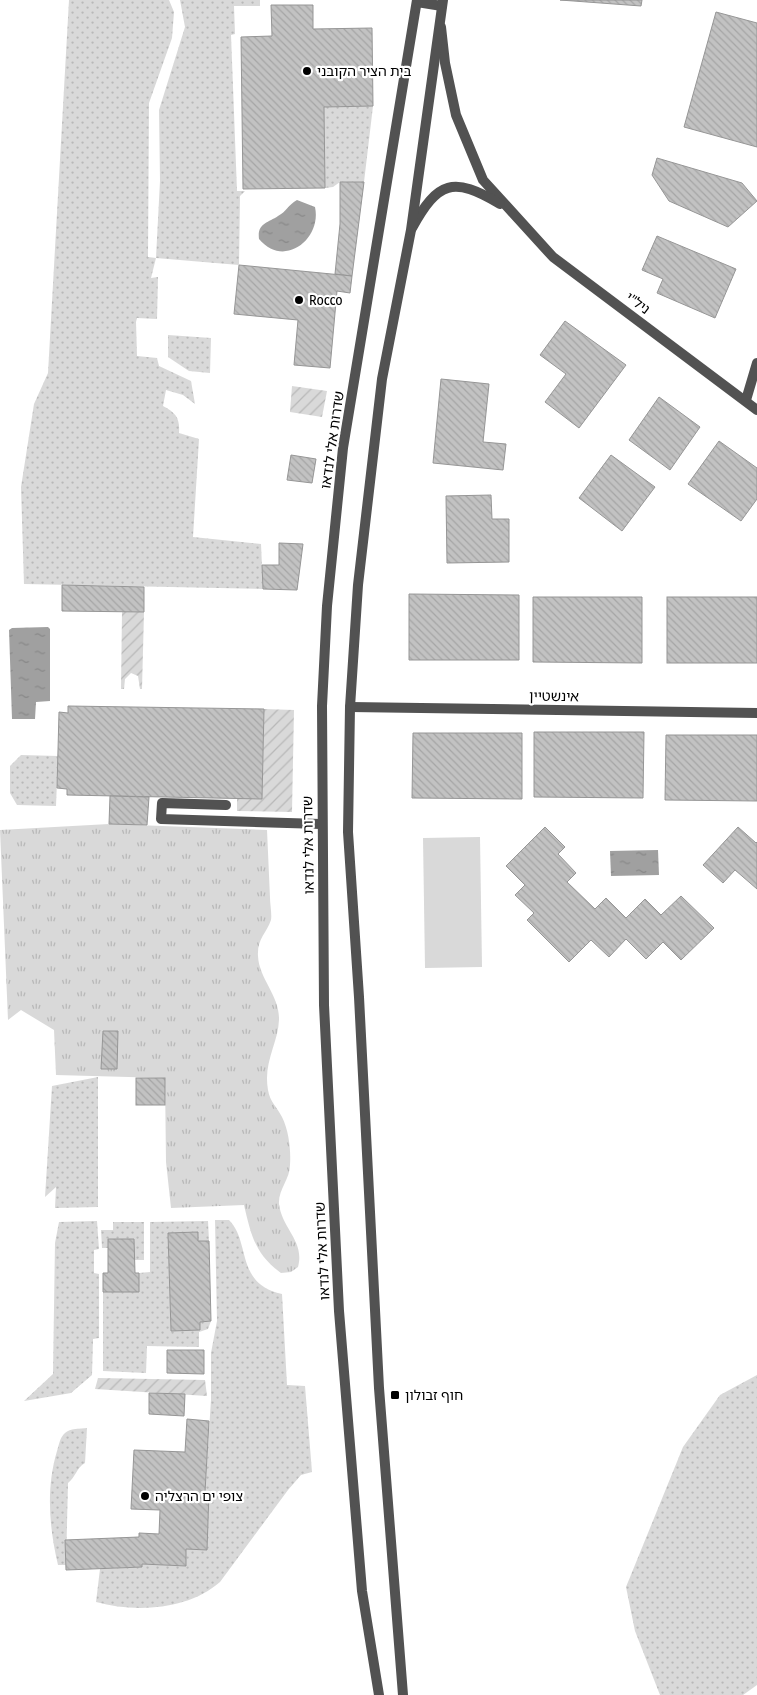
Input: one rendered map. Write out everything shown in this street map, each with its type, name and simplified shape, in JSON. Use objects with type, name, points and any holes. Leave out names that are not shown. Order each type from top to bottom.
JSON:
[{"type":"street","points":[[403,1695],[379,1388],[359,997],[348,832],[350,707],[358,585],[382,379],[411,230],[442,3],[417,1]]},
{"type":"street","name":"שדרות אלי לנדאו","points":[[379,1695],[362,1592],[339,1311],[324,1005],[321,824],[325,633],[343,448],[417,1]]},
{"type":"street","name":"ניל\"י","points":[[440,18],[445,63],[456,115],[483,180],[553,256],[757,410]]},
{"type":"street","name":"ניל\"י","points":[[411,230],[425,204],[440,190],[461,186],[478,191],[510,209]]},
{"type":"street","points":[[746,400],[757,363]]},
{"type":"street","name":"אינשטיין","points":[[350,707],[757,713]]},
{"type":"street","points":[[226,805],[162,803],[161,819],[321,824]]},
{"type":"green space","points":[[69,0],[169,0],[174,12],[172,38],[149,103],[148,257],[156,258],[151,278],[158,277],[157,319],[137,318],[137,356],[157,358],[159,366],[191,381],[195,404],[183,395],[166,390],[163,406],[176,416],[179,423],[179,433],[199,439],[193,537],[261,544],[263,589],[24,584],[21,487],[34,404],[48,373]]},
{"type":"green space","points":[[180,0],[260,0],[260,6],[234,6],[235,34],[231,35],[237,191],[245,191],[240,196],[239,265],[156,258],[160,181],[159,110],[185,27]]},
{"type":"green space","points":[[373,106],[364,182],[340,182],[333,187],[325,188],[324,107]]},
{"type":"green space","points":[[168,335],[211,338],[210,373],[189,371],[168,357]]},
{"type":"green space","points":[[292,386],[327,391],[322,417],[290,412]]},
{"type":"green space","points":[[122,612],[144,612],[142,689],[140,689],[138,676],[131,673],[125,679],[124,689],[121,689]]},
{"type":"green space","points":[[264,709],[294,710],[292,812],[237,811],[237,798],[262,799]]},
{"type":"green space","points":[[21,755],[58,756],[56,806],[17,805],[10,793],[10,766]]},
{"type":"green space","points":[[109,824],[267,830],[271,920],[260,941],[258,956],[262,972],[276,1003],[279,1020],[267,1071],[267,1080],[269,1094],[284,1122],[289,1141],[289,1170],[280,1194],[279,1204],[284,1221],[296,1242],[298,1250],[298,1267],[291,1272],[281,1273],[265,1259],[255,1243],[244,1205],[171,1208],[166,1162],[165,1078],[56,1075],[54,1030],[21,1010],[8,1020],[0,830]]},
{"type":"green space","points":[[480,837],[482,967],[425,968],[423,838]]},
{"type":"green space","points":[[98,1077],[98,1207],[55,1208],[56,1187],[45,1197],[52,1086]]},
{"type":"green space","points":[[215,1220],[229,1220],[236,1229],[250,1272],[267,1289],[282,1294],[287,1385],[305,1386],[312,1472],[301,1475],[220,1582],[207,1591],[177,1604],[161,1607],[128,1607],[96,1602],[100,1569],[142,1567],[142,1564],[185,1566],[186,1549],[207,1550],[209,1492],[205,1492],[211,1400],[211,1353],[217,1321]]},
{"type":"green space","points":[[97,1221],[99,1249],[94,1250],[94,1273],[99,1274],[99,1338],[93,1339],[92,1375],[71,1393],[24,1401],[53,1374],[55,1243],[59,1222]]},
{"type":"green space","points":[[208,1221],[209,1241],[198,1241],[198,1232],[168,1233],[171,1330],[200,1330],[200,1322],[211,1321],[208,1329],[199,1332],[199,1347],[147,1346],[146,1373],[103,1371],[103,1292],[139,1292],[139,1273],[150,1272],[150,1222]]},
{"type":"green space","points":[[113,1222],[144,1222],[144,1260],[134,1260],[134,1239],[108,1239],[108,1248],[102,1248],[101,1230],[113,1230]]},
{"type":"green space","points":[[757,1375],[757,1685],[743,1695],[660,1695],[635,1631],[626,1587],[683,1447],[720,1395]]},
{"type":"green space","points":[[98,1378],[205,1380],[207,1396],[95,1389]]},
{"type":"green space","points":[[87,1428],[85,1463],[68,1483],[66,1565],[58,1565],[52,1536],[50,1508],[51,1479],[63,1435],[70,1430]]},
{"type":"water","points":[[297,200],[315,207],[316,219],[313,230],[299,246],[290,250],[279,251],[269,248],[259,239],[261,227],[281,214]]},
{"type":"water","points":[[48,627],[50,629],[50,701],[36,702],[35,719],[12,719],[9,630],[12,628]]},
{"type":"water","points":[[658,850],[659,875],[611,876],[610,851]]},
{"type":"building","points":[[560,0],[642,0],[641,6]]},
{"type":"building","name":"בית הציר הקובני","points":[[271,5],[313,5],[313,29],[372,28],[373,106],[324,107],[325,188],[243,189],[241,37],[272,36]]},
{"type":"building","points":[[716,12],[757,23],[757,147],[684,127]]},
{"type":"building","points":[[657,158],[742,183],[757,201],[728,227],[669,201],[652,175]]},
{"type":"building","points":[[340,182],[364,182],[352,276],[335,274],[340,224]]},
{"type":"building","points":[[657,236],[736,269],[715,318],[657,293],[663,279],[642,270]]},
{"type":"building","points":[[239,265],[352,276],[350,293],[337,291],[330,368],[294,365],[298,320],[234,314]]},
{"type":"building","points":[[565,321],[626,365],[579,428],[545,402],[566,374],[540,355]]},
{"type":"building","points":[[441,379],[489,384],[483,442],[506,444],[503,470],[433,463]]},
{"type":"building","points":[[659,397],[700,427],[670,470],[629,440]]},
{"type":"building","points":[[719,441],[757,468],[757,499],[741,521],[688,484]]},
{"type":"building","points":[[291,455],[316,459],[312,483],[287,480]]},
{"type":"building","points":[[611,455],[655,487],[622,531],[579,498]]},
{"type":"building","points":[[491,495],[492,519],[509,519],[509,562],[447,563],[446,496]]},
{"type":"building","points":[[279,543],[303,544],[297,590],[263,589],[262,565],[279,565]]},
{"type":"building","points":[[62,585],[144,587],[144,612],[62,611]]},
{"type":"building","points":[[409,594],[519,595],[519,660],[409,660]]},
{"type":"building","points":[[533,597],[642,597],[642,663],[533,662]]},
{"type":"building","points":[[667,597],[757,597],[757,663],[667,663]]},
{"type":"building","points":[[68,706],[264,709],[262,799],[67,795],[67,789],[57,788],[59,712],[68,713]]},
{"type":"building","points":[[534,732],[644,732],[643,798],[534,797]]},
{"type":"building","points":[[413,733],[522,733],[522,799],[412,798]]},
{"type":"building","points":[[666,735],[757,735],[757,801],[665,800]]},
{"type":"building","points":[[110,796],[149,797],[147,825],[109,824]]},
{"type":"building","points":[[545,827],[565,847],[558,854],[576,873],[567,882],[595,909],[606,898],[626,918],[645,899],[661,915],[681,896],[714,928],[681,960],[663,942],[646,959],[626,939],[609,957],[591,940],[569,962],[527,920],[534,913],[515,895],[525,885],[506,866]]},
{"type":"building","points":[[738,827],[757,842],[757,889],[735,870],[723,883],[703,865]]},
{"type":"building","points":[[103,1031],[118,1031],[117,1069],[101,1069]]},
{"type":"building","points":[[136,1078],[165,1078],[165,1105],[136,1105]]},
{"type":"building","points":[[198,1232],[198,1241],[209,1241],[211,1321],[200,1322],[200,1330],[171,1331],[168,1233]]},
{"type":"building","points":[[108,1239],[134,1239],[135,1273],[139,1273],[139,1292],[103,1292],[103,1273],[108,1273]]},
{"type":"building","points":[[167,1350],[204,1350],[204,1374],[167,1373]]},
{"type":"building","points":[[149,1393],[185,1394],[184,1416],[149,1414]]},
{"type":"building","points":[[187,1419],[209,1421],[205,1492],[209,1492],[207,1550],[186,1549],[186,1566],[142,1564],[142,1567],[66,1570],[65,1540],[139,1537],[139,1533],[159,1534],[160,1510],[131,1509],[134,1450],[185,1452]]},
{"type":"place","name":"בית הציר הקובני","points":[[307,71]]},
{"type":"place","name":"Rocco","points":[[299,300]]},
{"type":"place","name":"חוף זבולון","points":[[395,1395]]},
{"type":"place","name":"צופי ים הרצליה","points":[[145,1496]]}]
